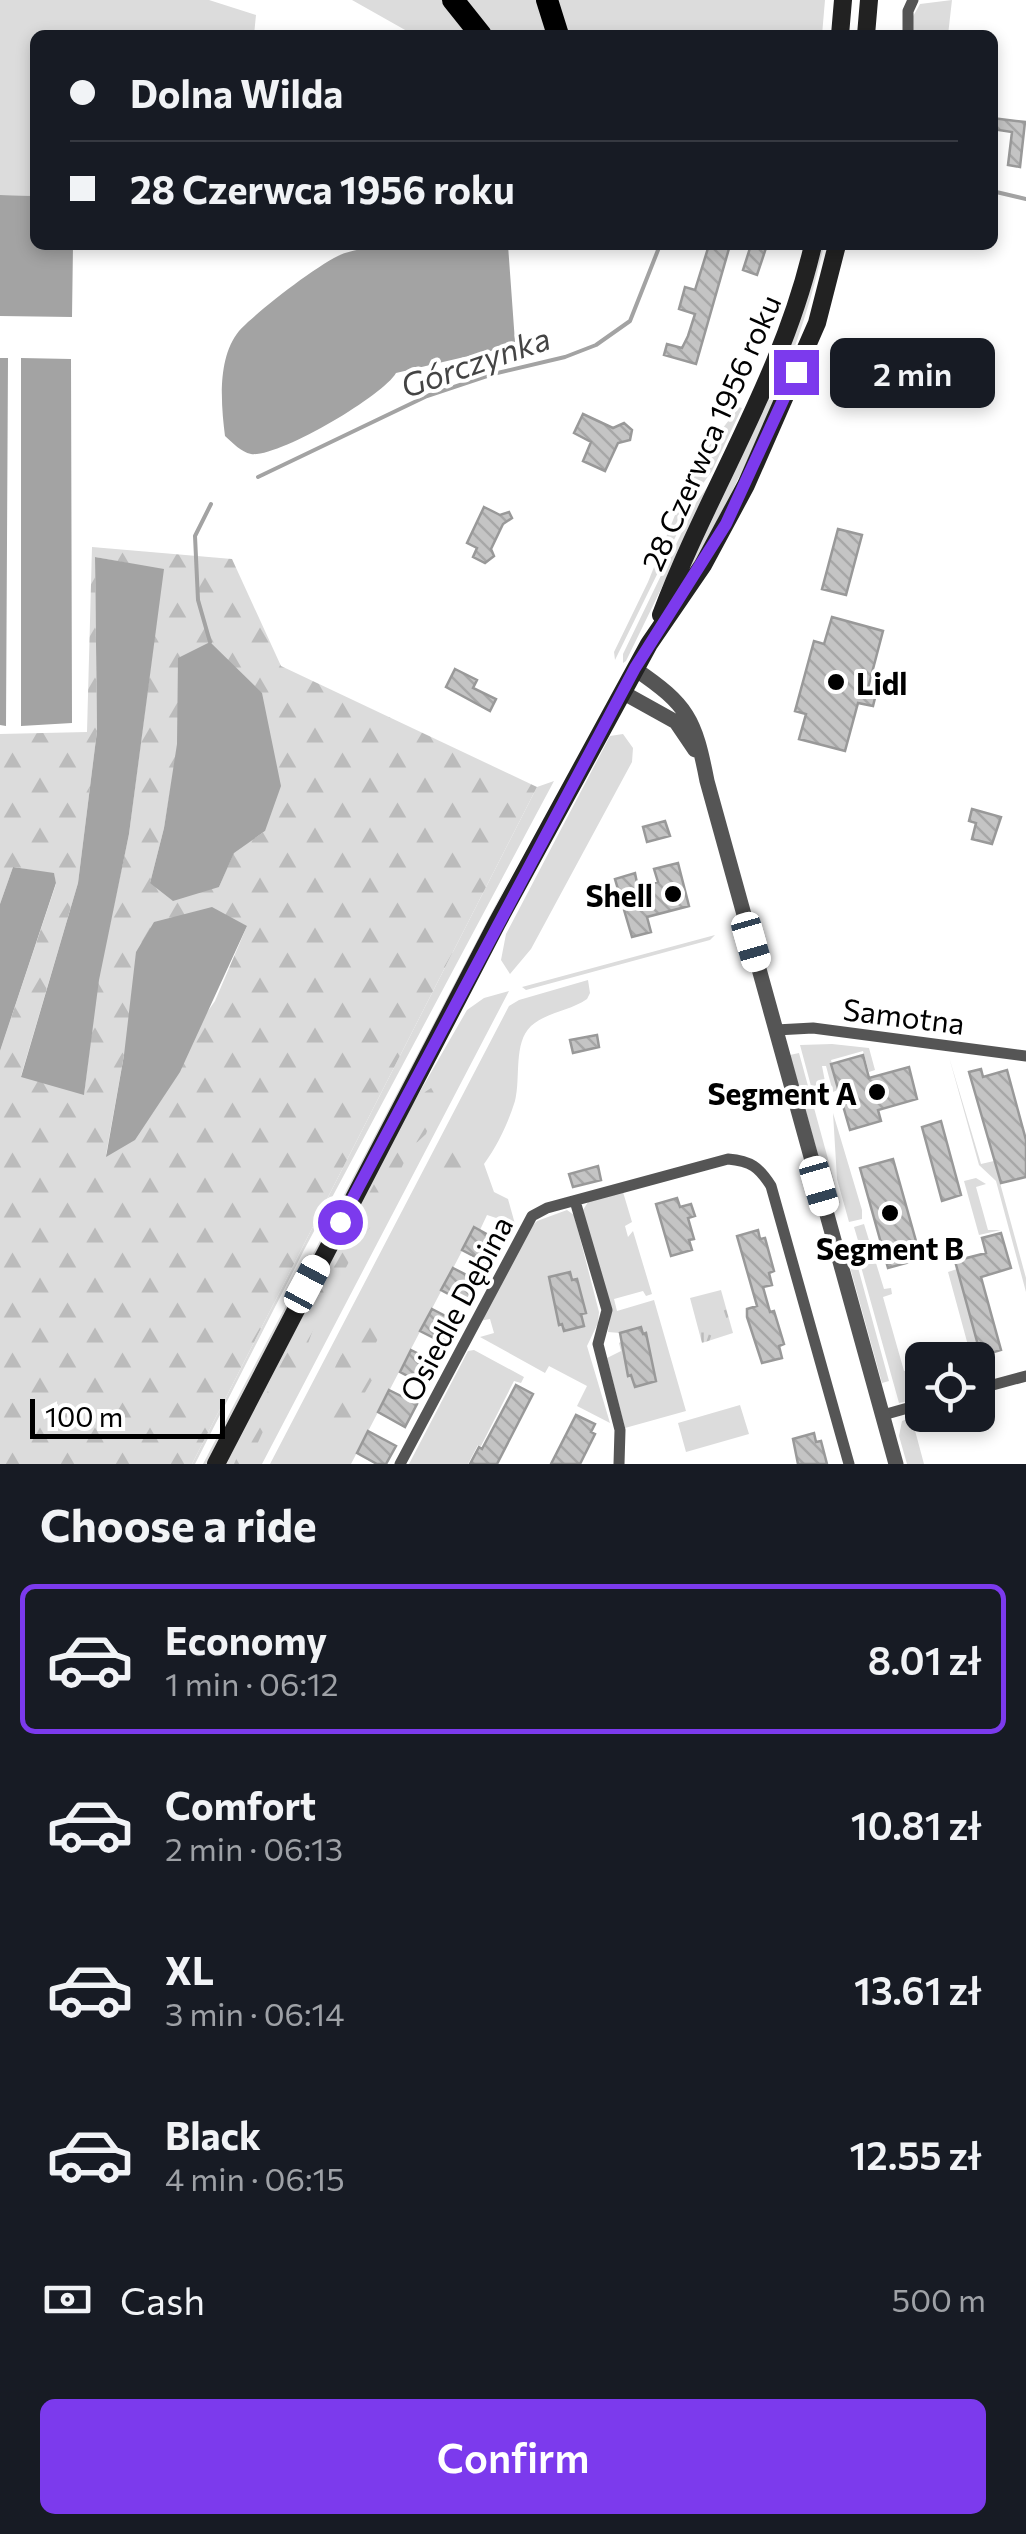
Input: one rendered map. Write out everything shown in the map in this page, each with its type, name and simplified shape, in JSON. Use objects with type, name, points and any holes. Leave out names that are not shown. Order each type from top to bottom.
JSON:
[{"type":"highway","points":[[453,0],[477,30]]},
{"type":"highway","points":[[546,0],[556,30]]},
{"type":"main road","points":[[840,30],[843,0]]},
{"type":"main road","points":[[866,30],[869,0]]},
{"type":"main road","name":"28 Czerwca 1956 roku","points":[[652,639],[684,558],[768,383],[798,303],[812,250]]},
{"type":"main road","name":"28 Czerwca 1956 roku","points":[[216,1464],[496,923],[635,668],[703,564],[746,485],[812,334],[836,250]]},
{"type":"street","points":[[908,30],[908,10],[913,0]]},
{"type":"street","points":[[635,668],[657,683],[686,712],[698,738],[896,1464]]},
{"type":"street","points":[[622,692],[681,727],[707,781]]},
{"type":"street","name":"Samotna","points":[[776,1030],[813,1028],[1026,1056]]},
{"type":"street","name":"Osiedle Dębina","points":[[400,1464],[529,1219],[547,1208],[728,1159],[744,1160],[760,1168],[771,1186],[849,1464]]},
{"type":"street","points":[[575,1200],[606,1310],[598,1344],[620,1430],[619,1464]]},
{"type":"street","points":[[995,1384],[1026,1376]]},
{"type":"street","points":[[883,1416],[905,1409]]},
{"type":"green space","points":[[0,0],[209,0],[256,15],[254,30],[30,30],[30,196],[0,195]]},
{"type":"green space","points":[[352,0],[445,0],[468,30],[405,30]]},
{"type":"green space","points":[[460,0],[541,0],[550,30],[484,30]]},
{"type":"green space","points":[[555,0],[825,0],[822,30],[565,30]]},
{"type":"green space","points":[[952,0],[949,30],[913,30],[912,18],[920,4]]},
{"type":"green space","points":[[819,250],[823,250],[798,338],[763,426],[722,511],[677,595],[674,594],[775,380]]},
{"type":"green space","points":[[742,408],[712,471],[699,489],[615,660],[614,652],[648,582],[696,463]]},
{"type":"green space","points":[[716,476],[623,663],[623,654],[697,501]]},
{"type":"green space","points":[[92,547],[232,559],[281,666],[537,787],[192,1464],[0,1464],[0,1051],[56,884],[54,874],[13,867],[0,904],[0,734],[87,732]],"holes":[[[95,557],[163,570],[129,834],[98,980],[84,1094],[21,1076],[78,883],[97,731]],[[178,658],[265,831],[234,852],[219,887],[150,883],[178,744]],[[247,926],[215,1001],[106,1155],[124,1055]]]},
{"type":"green space","points":[[623,734],[633,748],[632,762],[531,949],[510,974],[501,960],[506,934],[610,736]]},
{"type":"green space","points":[[554,781],[304,1250],[195,1464],[192,1464],[537,787]]},
{"type":"green space","points":[[527,845],[208,1464],[203,1464]]},
{"type":"green space","points":[[715,935],[710,940],[526,990],[522,987]]},
{"type":"green space","points":[[588,980],[587,999],[537,1021],[525,1033],[515,1101],[484,1164],[494,1192],[508,1199],[515,1224],[487,1215],[480,1230],[474,1228],[351,1464],[270,1464],[509,1006]]},
{"type":"green space","points":[[509,991],[262,1464],[223,1464],[407,1114],[467,1010],[484,998]]},
{"type":"green space","points":[[800,1045],[869,1048],[875,1070],[869,1072],[863,1051],[831,1060],[838,1090],[833,1092],[826,1066],[822,1066],[828,1097],[815,1101]]},
{"type":"green space","points":[[799,1053],[840,1203],[831,1201],[790,1055]]},
{"type":"green space","points":[[949,1057],[981,1164],[994,1161],[1026,1278],[1026,1292],[996,1181],[979,1165]]},
{"type":"green space","points":[[434,1086],[436,1104],[426,1134],[410,1149],[382,1211],[357,1246],[332,1295],[322,1305],[298,1371],[284,1386],[248,1464],[234,1464],[350,1229],[425,1092]]},
{"type":"green space","points":[[833,1113],[862,1210],[862,1219],[849,1222],[837,1179]]},
{"type":"green space","points":[[448,1145],[459,1146],[470,1165],[467,1195],[459,1199],[440,1192],[433,1181],[438,1156]]},
{"type":"green space","points":[[976,1178],[986,1184],[976,1187],[988,1230],[1001,1230],[979,1235],[964,1181]]},
{"type":"green space","points":[[623,1192],[632,1222],[625,1226],[628,1237],[633,1231],[652,1294],[646,1296],[643,1291],[614,1299],[617,1311],[654,1300],[686,1411],[625,1428],[607,1358],[621,1351],[622,1341],[620,1333],[608,1332],[611,1311],[583,1210],[588,1202]]},
{"type":"green space","points":[[567,1210],[574,1215],[599,1312],[587,1346],[610,1423],[577,1406],[587,1386],[549,1366],[545,1373],[480,1337],[494,1333],[490,1319],[479,1321],[527,1231],[537,1221]]},
{"type":"green space","points":[[864,1224],[884,1289],[891,1288],[892,1294],[883,1297],[905,1371],[905,1402],[899,1403],[858,1256],[862,1254],[854,1227]]},
{"type":"green space","points":[[851,1242],[889,1381],[882,1383],[845,1249],[845,1244]]},
{"type":"green space","points":[[957,1269],[978,1342],[967,1342],[948,1272]]},
{"type":"green space","points":[[721,1290],[733,1333],[702,1343],[690,1298]]},
{"type":"green space","points":[[376,1322],[383,1328],[374,1347],[376,1373],[363,1396],[367,1417],[334,1445],[326,1432],[324,1415],[331,1376],[351,1341]]},
{"type":"green space","points":[[474,1350],[524,1377],[521,1383],[514,1381],[468,1464],[409,1464],[468,1351]]},
{"type":"green space","points":[[740,1405],[749,1434],[686,1452],[678,1423]]},
{"type":"green space","points":[[905,1420],[905,1432],[915,1432],[924,1464],[907,1464],[899,1436]]},
{"type":"shaded area","points":[[0,195],[30,196],[30,250],[73,250],[72,317],[0,316]]},
{"type":"shaded area","points":[[508,250],[515,342],[396,373],[372,396],[305,436],[264,453],[251,454],[240,449],[225,436],[222,396],[224,368],[232,342],[274,300],[345,253]]},
{"type":"shaded area","points":[[0,358],[8,358],[6,726],[0,725]]},
{"type":"shaded area","points":[[21,358],[71,359],[72,723],[21,726]]},
{"type":"shaded area","points":[[95,557],[164,569],[129,834],[99,980],[84,1095],[21,1077],[78,883],[97,731]]},
{"type":"shaded area","points":[[210,642],[262,693],[281,786],[265,831],[234,853],[219,887],[173,901],[150,883],[164,828],[177,744],[178,658]]},
{"type":"shaded area","points":[[13,867],[54,873],[56,883],[0,1051],[0,904]]},
{"type":"shaded area","points":[[212,907],[247,926],[180,1072],[135,1140],[106,1157],[124,1055],[136,952],[154,922]]},
{"type":"building","points":[[998,119],[1025,122],[1020,167],[1008,165],[1012,132],[998,130]]},
{"type":"building","points":[[707,250],[729,250],[696,364],[664,355],[667,344],[682,348],[688,336],[695,314],[679,309],[685,287],[695,290]]},
{"type":"building","points":[[749,250],[765,250],[757,275],[743,270]]},
{"type":"building","points":[[583,414],[613,428],[624,423],[632,430],[630,440],[618,443],[605,471],[583,461],[591,442],[574,433]]},
{"type":"building","points":[[484,507],[500,515],[509,512],[512,518],[503,524],[491,549],[494,556],[485,563],[473,557],[477,548],[467,543]]},
{"type":"building","points":[[838,529],[862,535],[846,595],[822,589]]},
{"type":"building","name":"Lidl","points":[[832,617],[883,631],[868,688],[877,690],[873,706],[858,703],[845,751],[799,739],[806,714],[795,711],[814,641],[824,644]]},
{"type":"building","points":[[455,669],[477,680],[473,688],[496,699],[490,711],[446,687]]},
{"type":"building","points":[[972,809],[1001,817],[992,844],[972,839],[976,823],[969,821]]},
{"type":"building","points":[[665,821],[670,836],[647,842],[643,827]]},
{"type":"building","points":[[678,863],[689,906],[647,917],[651,932],[632,937],[615,879],[635,873],[638,888],[658,882],[654,869]]},
{"type":"building","points":[[597,1035],[599,1047],[573,1053],[570,1040]]},
{"type":"building","name":"Segment A","points":[[863,1055],[869,1078],[909,1067],[917,1099],[878,1110],[881,1121],[850,1130],[831,1064]]},
{"type":"building","points":[[981,1069],[983,1077],[1007,1070],[1026,1140],[1026,1177],[1001,1183],[969,1072]]},
{"type":"building","points":[[941,1121],[961,1195],[942,1201],[922,1127]]},
{"type":"building","name":"Segment B","points":[[893,1159],[921,1259],[888,1268],[860,1168]]},
{"type":"building","points":[[598,1166],[601,1180],[573,1187],[569,1174]]},
{"type":"building","points":[[677,1198],[680,1207],[691,1204],[695,1216],[688,1218],[694,1239],[689,1240],[692,1250],[671,1256],[656,1204]]},
{"type":"building","points":[[474,1227],[501,1242],[489,1264],[462,1250]]},
{"type":"building","points":[[758,1230],[760,1239],[765,1238],[774,1271],[769,1273],[772,1285],[763,1287],[784,1344],[779,1346],[782,1358],[762,1363],[747,1317],[747,1309],[757,1306],[737,1236]]},
{"type":"building","points":[[1001,1233],[1011,1268],[981,1277],[1001,1350],[995,1352],[995,1342],[977,1342],[955,1261],[986,1253],[982,1238]]},
{"type":"building","points":[[453,1268],[480,1282],[469,1305],[441,1290]]},
{"type":"building","points":[[570,1272],[572,1280],[577,1279],[586,1313],[581,1314],[584,1326],[564,1331],[559,1325],[549,1277]]},
{"type":"building","points":[[432,1309],[459,1323],[448,1345],[420,1331]]},
{"type":"building","points":[[641,1327],[646,1333],[656,1381],[635,1387],[631,1375],[628,1376],[620,1333]]},
{"type":"building","points":[[411,1350],[439,1364],[427,1386],[400,1372]]},
{"type":"building","points":[[516,1385],[533,1394],[497,1464],[470,1464],[479,1447],[482,1449]]},
{"type":"building","points":[[389,1390],[417,1404],[405,1427],[378,1412]]},
{"type":"building","points":[[576,1415],[595,1424],[591,1432],[595,1434],[580,1464],[551,1464]]},
{"type":"building","points":[[368,1431],[396,1446],[386,1464],[377,1464],[357,1453]]},
{"type":"building","points":[[814,1433],[816,1442],[821,1441],[827,1464],[798,1464],[793,1439]]},
{"type":"waterway","name":"Górczynka","points":[[998,192],[1026,199]]},
{"type":"waterway","name":"Górczynka","points":[[258,477],[427,396],[596,345],[630,321],[658,250]]},
{"type":"waterway","name":"Górczynka","points":[[210,642],[198,600],[195,536],[211,504]]},
{"type":"place","name":"Lidl","points":[[836,682]]},
{"type":"place","name":"Shell","points":[[673,894]]},
{"type":"place","name":"Segment A","points":[[877,1092]]},
{"type":"place","name":"Segment B","points":[[890,1213]]},
{"type":"route","points":[[340,1222],[635,668],[726,524],[796,372]]}]
